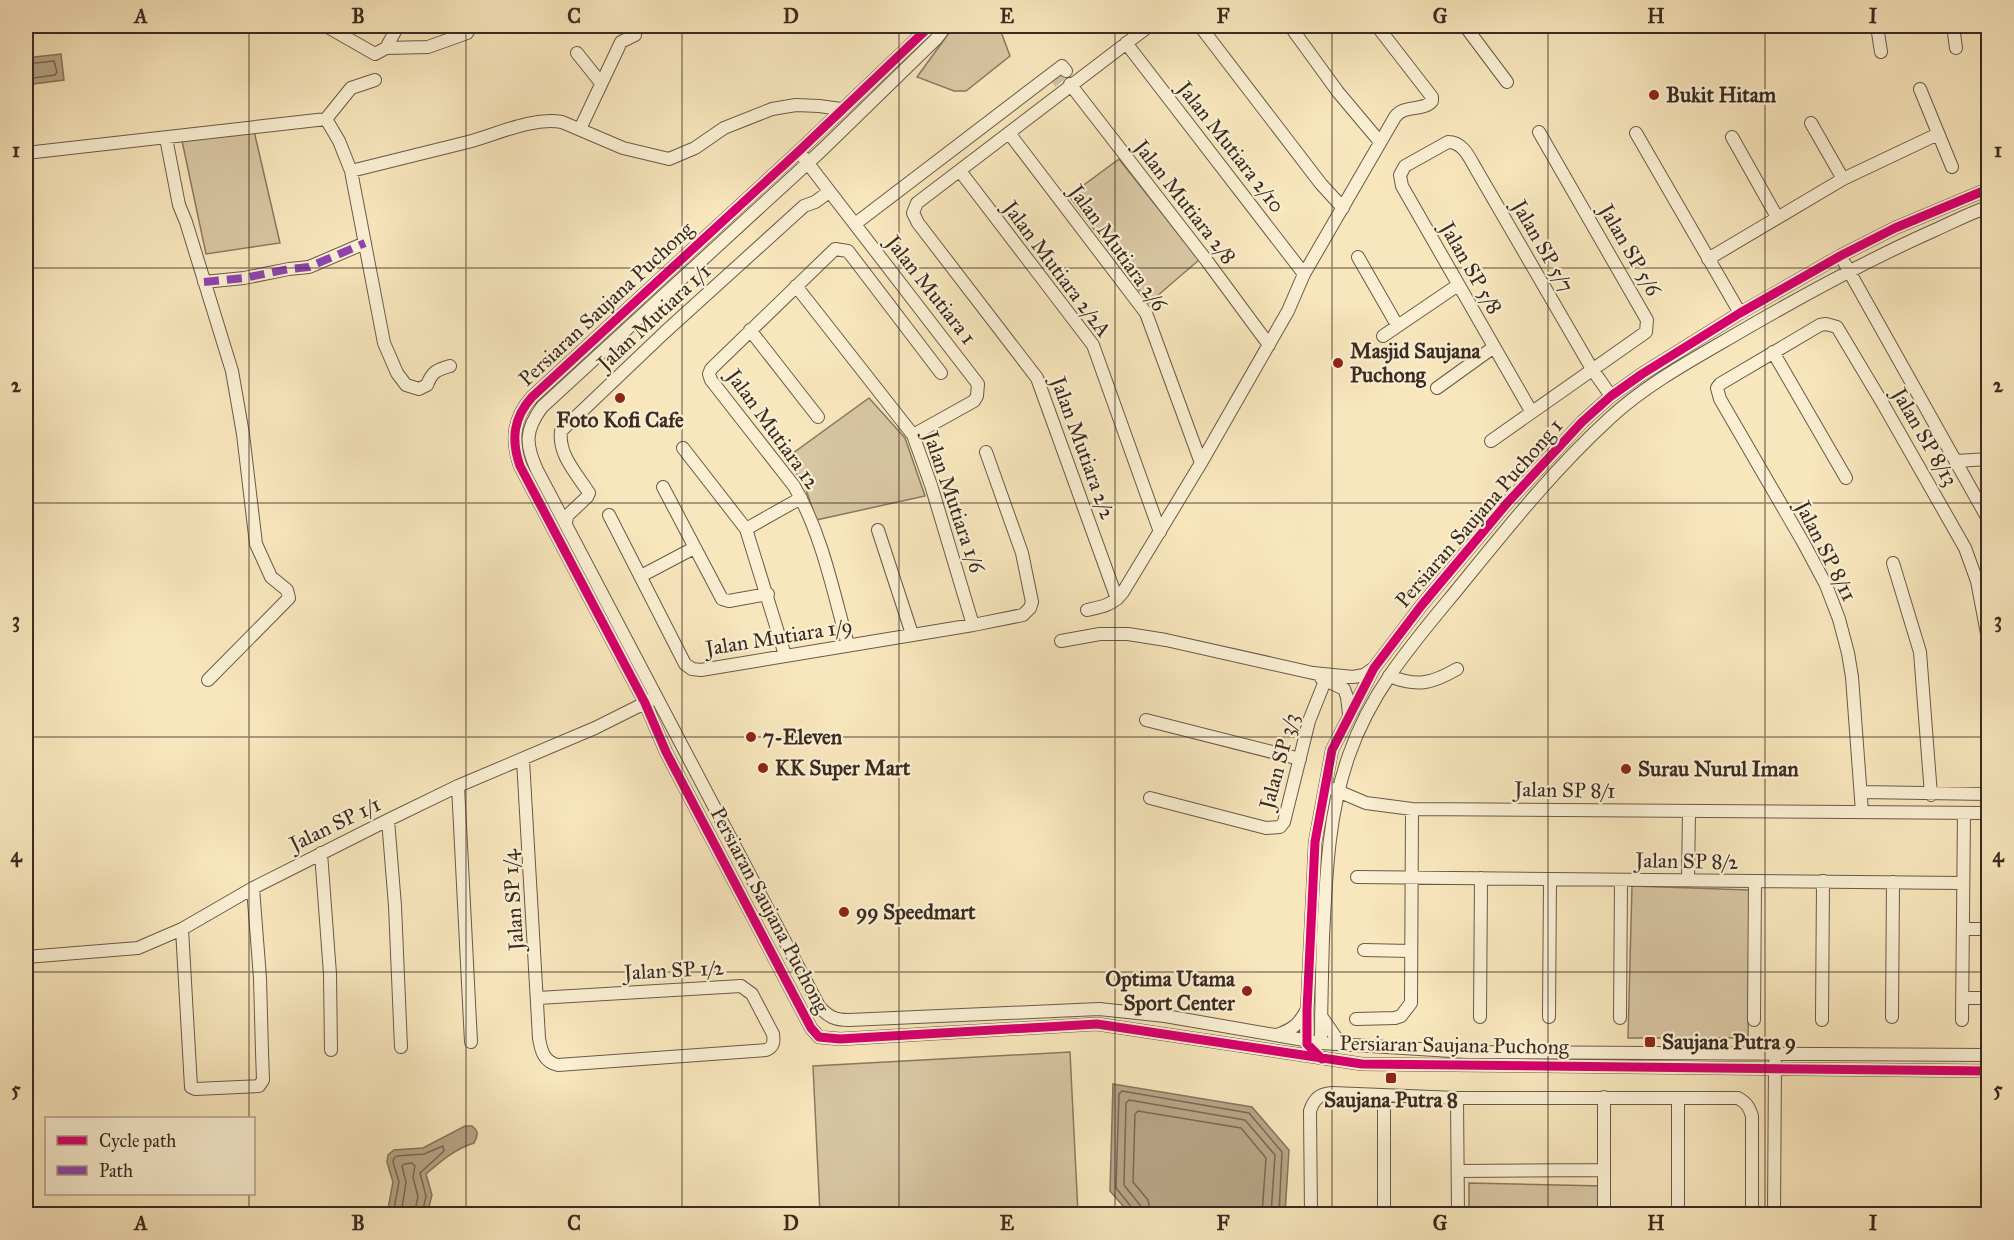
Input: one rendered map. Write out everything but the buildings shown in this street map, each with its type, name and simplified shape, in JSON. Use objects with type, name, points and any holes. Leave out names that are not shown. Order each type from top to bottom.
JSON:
[{"type":"street","points":[[326,26],[381,51],[428,46],[467,33],[471,26]]},
{"type":"street","points":[[381,51],[398,26]]},
{"type":"street","name":"Persiaran Saujana Puchong","points":[[930,26],[799,151],[532,397],[523,406],[514,432],[515,450],[520,466],[645,703],[666,752],[811,1028],[819,1037],[840,1039],[1097,1024],[1362,1064],[1989,1071]]},
{"type":"street","name":"Persiaran Saujana Puchong","points":[[946,26],[936,39],[807,163],[542,407],[532,420],[528,435],[530,454],[553,500],[819,1006],[828,1017],[849,1020],[1076,1009],[1138,1012],[1276,1035],[1313,1045],[1468,1052],[1989,1055]]},
{"type":"street","points":[[855,224],[1062,79],[1126,43],[1149,26]]},
{"type":"street","points":[[1200,26],[1342,208]]},
{"type":"street","points":[[1290,26],[1338,92],[1380,142]]},
{"type":"street","points":[[1087,610],[1107,606],[1117,599],[1160,532],[1269,345],[1304,274],[1398,113],[1430,105],[1432,98],[1377,26]]},
{"type":"street","points":[[1465,26],[1507,82]]},
{"type":"street","points":[[1877,26],[1881,52]]},
{"type":"street","points":[[1953,26],[1956,48]]},
{"type":"street","points":[[580,129],[621,42],[635,35]]},
{"type":"street","name":"Jalan Mutiara 2/10","points":[[1126,43],[1304,274]]},
{"type":"street","points":[[577,53],[601,83]]},
{"type":"street","points":[[960,171],[1009,133],[1062,79]]},
{"type":"street","name":"Jalan Mutiara 2/8","points":[[1062,79],[1207,261],[1269,345]]},
{"type":"street","points":[[26,153],[326,119],[351,88],[375,80]]},
{"type":"street","points":[[1920,89],[1952,167]]},
{"type":"street","points":[[351,171],[538,121],[562,122],[623,148],[669,159],[695,148],[724,128],[772,110],[796,105],[841,110]]},
{"type":"street","points":[[326,119],[339,141],[351,171],[384,343],[397,373],[406,385],[419,389],[427,385],[435,370],[450,366]]},
{"type":"street","points":[[1811,123],[1843,179]]},
{"type":"street","name":"Jalan SP 5/6","points":[[1539,132],[1647,320],[1646,332],[1592,369]]},
{"type":"street","name":"Jalan Mutiara 2/6","points":[[1009,133],[1146,312],[1201,463]]},
{"type":"street","points":[[1636,133],[1740,313]]},
{"type":"street","points":[[1708,259],[1843,179],[1938,134]]},
{"type":"street","points":[[1732,137],[1777,217]]},
{"type":"street","points":[[166,138],[179,205],[232,371],[239,408],[255,544],[271,577],[286,590],[290,598],[208,680]]},
{"type":"street","name":"Jalan SP 5/7","points":[[1428,153],[1448,142],[1461,145],[1592,369],[1611,396]]},
{"type":"street","name":"Jalan Mutiara 1","points":[[799,151],[978,384],[974,401],[913,435]]},
{"type":"street","name":"Jalan SP 5/8","points":[[1428,153],[1405,166],[1400,175],[1402,186],[1532,411]]},
{"type":"street","name":"Jalan Mutiara 2/2","points":[[960,171],[917,203],[913,213],[918,223],[1037,378],[1117,599]]},
{"type":"street","name":"Jalan Mutiara 2/2A","points":[[960,171],[1093,345],[1160,532]]},
{"type":"street","name":"Persiaran Saujana Puchong 1","points":[[1313,1045],[1307,1010],[1315,842],[1332,750],[1374,668],[1421,606],[1508,502],[1582,422],[1611,396],[1740,313],[1840,256],[1895,228],[1989,189]]},
{"type":"street","name":"Jalan Mutiara 1/1","points":[[579,505],[589,493],[563,453],[560,442],[561,431],[665,332],[804,206],[830,192]]},
{"type":"street","name":"Persiaran Saujana Puchong 1","points":[[1313,1045],[1321,1015],[1329,843],[1338,792],[1361,723],[1374,697],[1389,676],[1521,512],[1570,457],[1611,417],[1659,381],[1849,271],[1914,239],[1989,207]]},
{"type":"street","points":[[204,282],[309,267],[365,243]]},
{"type":"street","points":[[818,417],[750,330],[835,249],[848,251],[941,373]]},
{"type":"street","points":[[1840,256],[1989,519]]},
{"type":"street","points":[[1358,257],[1397,325]]},
{"type":"street","points":[[1383,336],[1458,285]]},
{"type":"street","name":"Jalan Mutiara 1/6","points":[[796,286],[913,435],[931,485],[973,625]]},
{"type":"street","name":"Jalan SP 8/13","points":[[1773,352],[1820,325],[1832,324],[1841,331],[1965,548],[1977,581],[1989,639]]},
{"type":"street","name":"Jalan Mutiara 12","points":[[750,330],[711,369],[709,374],[801,498],[814,528],[848,645]]},
{"type":"street","points":[[1437,388],[1494,347]]},
{"type":"street","points":[[1773,352],[1846,478]]},
{"type":"street","name":"Jalan SP 8/11","points":[[1773,352],[1724,380],[1718,388],[1718,394],[1803,542],[1826,585],[1839,619],[1852,677],[1862,812]]},
{"type":"street","points":[[1491,441],[1592,369]]},
{"type":"street","points":[[683,448],[746,529],[785,655]]},
{"type":"street","name":"Jalan Mutiara 1/9","points":[[609,515],[685,664],[692,669],[701,670],[973,625],[1023,615],[1030,608],[1032,596],[1022,553],[986,452]]},
{"type":"street","points":[[1957,461],[1985,459],[1989,473]]},
{"type":"street","points":[[663,487],[722,599],[729,601],[768,594]]},
{"type":"street","points":[[746,529],[801,498]]},
{"type":"street","points":[[553,500],[579,505]]},
{"type":"street","points":[[566,524],[567,516],[579,505]]},
{"type":"street","points":[[878,530],[912,634]]},
{"type":"street","points":[[641,576],[694,548]]},
{"type":"street","points":[[1893,563],[1920,652],[1930,795]]},
{"type":"street","points":[[1061,641],[1100,634],[1128,634],[1186,644],[1313,673],[1353,677],[1364,675],[1374,668]]},
{"type":"street","points":[[1389,676],[1409,684],[1420,683],[1443,677],[1457,669]]},
{"type":"street","points":[[1313,673],[1344,689],[1349,715]]},
{"type":"street","name":"Jalan SP 3/3","points":[[1150,798],[1266,828],[1280,827],[1284,822],[1309,721],[1325,681]]},
{"type":"street","name":"Jalan SP 1/1","points":[[26,957],[138,948],[182,929],[253,888],[387,820],[458,786],[523,760],[657,696]]},
{"type":"street","points":[[1146,720],[1300,759]]},
{"type":"street","name":"Jalan SP 1/4","points":[[523,760],[539,1038],[544,1057],[551,1064],[558,1065],[766,1050],[772,1046]]},
{"type":"street","points":[[458,786],[471,1042]]},
{"type":"street","name":"Jalan SP 8/1","points":[[1326,786],[1366,802],[1412,809],[1989,813]]},
{"type":"street","points":[[1862,792],[1930,795],[1989,794]]},
{"type":"street","points":[[1356,1019],[1395,1018],[1401,1016],[1411,1003],[1412,809]]},
{"type":"street","points":[[1688,880],[1689,811]]},
{"type":"street","points":[[1962,1020],[1964,813]]},
{"type":"street","points":[[387,820],[395,906],[401,1047]]},
{"type":"street","points":[[321,853],[330,974],[331,1050]]},
{"type":"street","name":"Jalan SP 8/2","points":[[1357,878],[1963,882]]},
{"type":"street","points":[[1480,1017],[1481,878]]},
{"type":"street","points":[[1549,1017],[1550,879]]},
{"type":"street","points":[[1620,1018],[1621,880]]},
{"type":"street","points":[[1754,1020],[1755,881]]},
{"type":"street","points":[[1822,1020],[1823,881]]},
{"type":"street","points":[[1892,1017],[1893,882]]},
{"type":"street","points":[[182,929],[190,1084],[195,1089],[261,1085],[263,1080],[260,978],[253,888]]},
{"type":"street","points":[[1963,928],[1989,929]]},
{"type":"street","points":[[1364,950],[1411,951]]},
{"type":"street","name":"Jalan SP 1/2","points":[[538,998],[741,986],[752,994],[773,1034],[772,1046]]},
{"type":"street","points":[[1962,998],[1989,998]]},
{"type":"street","points":[[1065,1025],[1073,1017],[1076,1009],[1097,1024]]},
{"type":"street","points":[[1276,1035],[1290,1031],[1301,1021],[1307,1010]]},
{"type":"street","points":[[1321,1015],[1337,1039],[1347,1045]]},
{"type":"street","points":[[1292,1055],[1313,1045],[1322,1059]]},
{"type":"street","points":[[1774,1215],[1775,1054]]},
{"type":"street","points":[[1311,1215],[1310,1111],[1317,1097],[1324,1094],[1457,1098],[1738,1098],[1750,1108],[1752,1116],[1752,1215]]},
{"type":"street","points":[[1384,1096],[1384,1215]]},
{"type":"street","points":[[1604,1215],[1605,1097]]},
{"type":"street","points":[[1457,1098],[1458,1215]]},
{"type":"street","points":[[1678,1098],[1678,1215]]},
{"type":"street","points":[[1458,1171],[1604,1170]]},
{"type":"shaded area","points":[[954,26],[1000,26],[1010,56],[966,91],[954,91],[917,77]]},
{"type":"shaded area","points":[[254,131],[280,243],[206,254],[182,141]]},
{"type":"shaded area","points":[[1119,159],[1199,260],[1149,303],[1069,196]]},
{"type":"shaded area","points":[[869,398],[905,438],[925,496],[816,520],[804,483],[785,459]]},
{"type":"shaded area","points":[[1632,886],[1750,890],[1748,1038],[1628,1038]]},
{"type":"shaded area","points":[[1070,1052],[1078,1214],[820,1214],[813,1066]]},
{"type":"shaded area","points":[[1469,1183],[1603,1186],[1603,1214],[1469,1214]]},
{"type":"water","points":[[61,54],[64,80],[26,85],[26,58]]},
{"type":"water","points":[[1113,1084],[1252,1107],[1289,1150],[1285,1214],[1130,1214],[1110,1191]]},
{"type":"water","points":[[465,1126],[472,1126],[477,1131],[474,1143],[454,1152],[426,1174],[432,1195],[427,1214],[387,1214],[393,1182],[387,1162],[388,1155],[394,1150],[423,1148]]},
{"type":"tunnel","points":[[1056,78],[1060,83]]},
{"type":"marked path","points":[[204,282],[309,267],[365,243]]},
{"type":"cycle path","points":[[930,26],[799,151],[532,397],[517,421],[515,438],[520,466],[645,703],[666,752],[811,1028],[819,1037],[840,1039],[1097,1024],[1362,1064],[1988,1071]]},
{"type":"cycle path","points":[[1322,1059],[1307,1044],[1307,1010],[1315,842],[1332,750],[1374,668],[1421,606],[1508,502],[1582,422],[1611,396],[1740,313],[1840,256],[1895,228],[1988,189]]},
{"type":"place","name":"Bukit Hitam","points":[[1654,95]]},
{"type":"place","name":"Masjid Saujana Puchong","points":[[1338,363]]},
{"type":"place","name":"Foto Kofi Cafe","points":[[620,398]]},
{"type":"place","name":"7-Eleven","points":[[751,737]]},
{"type":"place","name":"KK Super Mart","points":[[763,768]]},
{"type":"place","name":"Surau Nurul Iman","points":[[1626,769]]},
{"type":"place","name":"99 Speedmart","points":[[844,912]]},
{"type":"place","name":"Optima Utama Sport Center","points":[[1247,991]]},
{"type":"place","name":"Saujana Putra 9","points":[[1650,1042]]},
{"type":"place","name":"Saujana Putra 8","points":[[1391,1078]]}]
